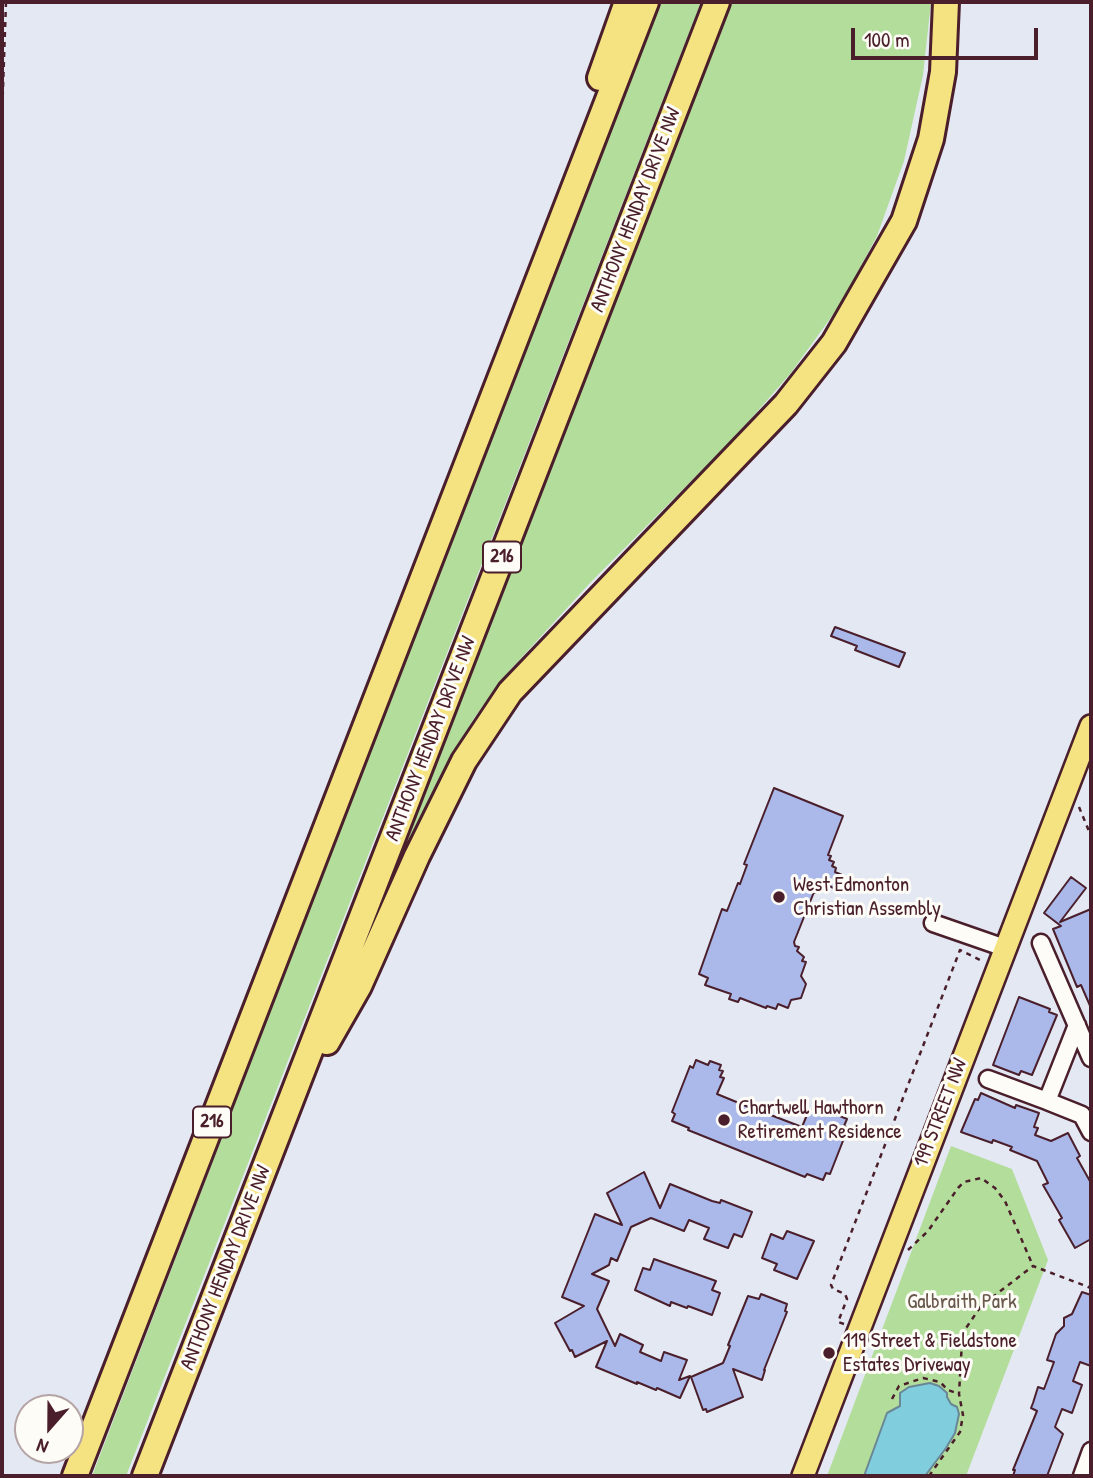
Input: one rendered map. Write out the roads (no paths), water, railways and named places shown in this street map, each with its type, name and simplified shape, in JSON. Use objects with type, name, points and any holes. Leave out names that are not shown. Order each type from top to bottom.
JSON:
[{"type":"highway","points":[[576,181],[601,71],[627,2]]},
{"type":"highway","name":"216","points":[[75,1476],[646,2]]},
{"type":"highway","name":"ANTHONY HENDAY DRIVE NW","points":[[145,1476],[717,2]]},
{"type":"highway","points":[[286,1113],[359,986],[417,856],[464,761],[510,692],[786,404],[834,343],[904,221],[931,139],[943,72],[946,2]]},
{"type":"main road","name":"199 STREET NW","points":[[1080,750],[1091,711]]},
{"type":"main road","name":"199 STREET NW","points":[[803,1476],[1091,726]]},
{"type":"street","points":[[933,923],[1001,958]]},
{"type":"street","points":[[1041,943],[1091,1058]]},
{"type":"street","points":[[1047,1101],[1077,1025]]},
{"type":"street","points":[[988,1079],[1082,1115],[1091,1132]]},
{"type":"street","points":[[1082,1476],[1091,1451]]},
{"type":"water","points":[[930,1383],[947,1393],[959,1414],[955,1433],[946,1448],[925,1476],[864,1476],[887,1413],[900,1406],[900,1393],[909,1387]]},
{"type":"place","name":"West Edmonton Christian Assembly","points":[[779,897]]},
{"type":"place","name":"Chartwell Hawthorn Retirement Residence","points":[[724,1120]]},
{"type":"place","name":"119 Street & Fieldstone Estates Driveway","points":[[829,1353]]},
{"type":"park label","name":"Galbraith Park","points":[[962,1302]]}]
